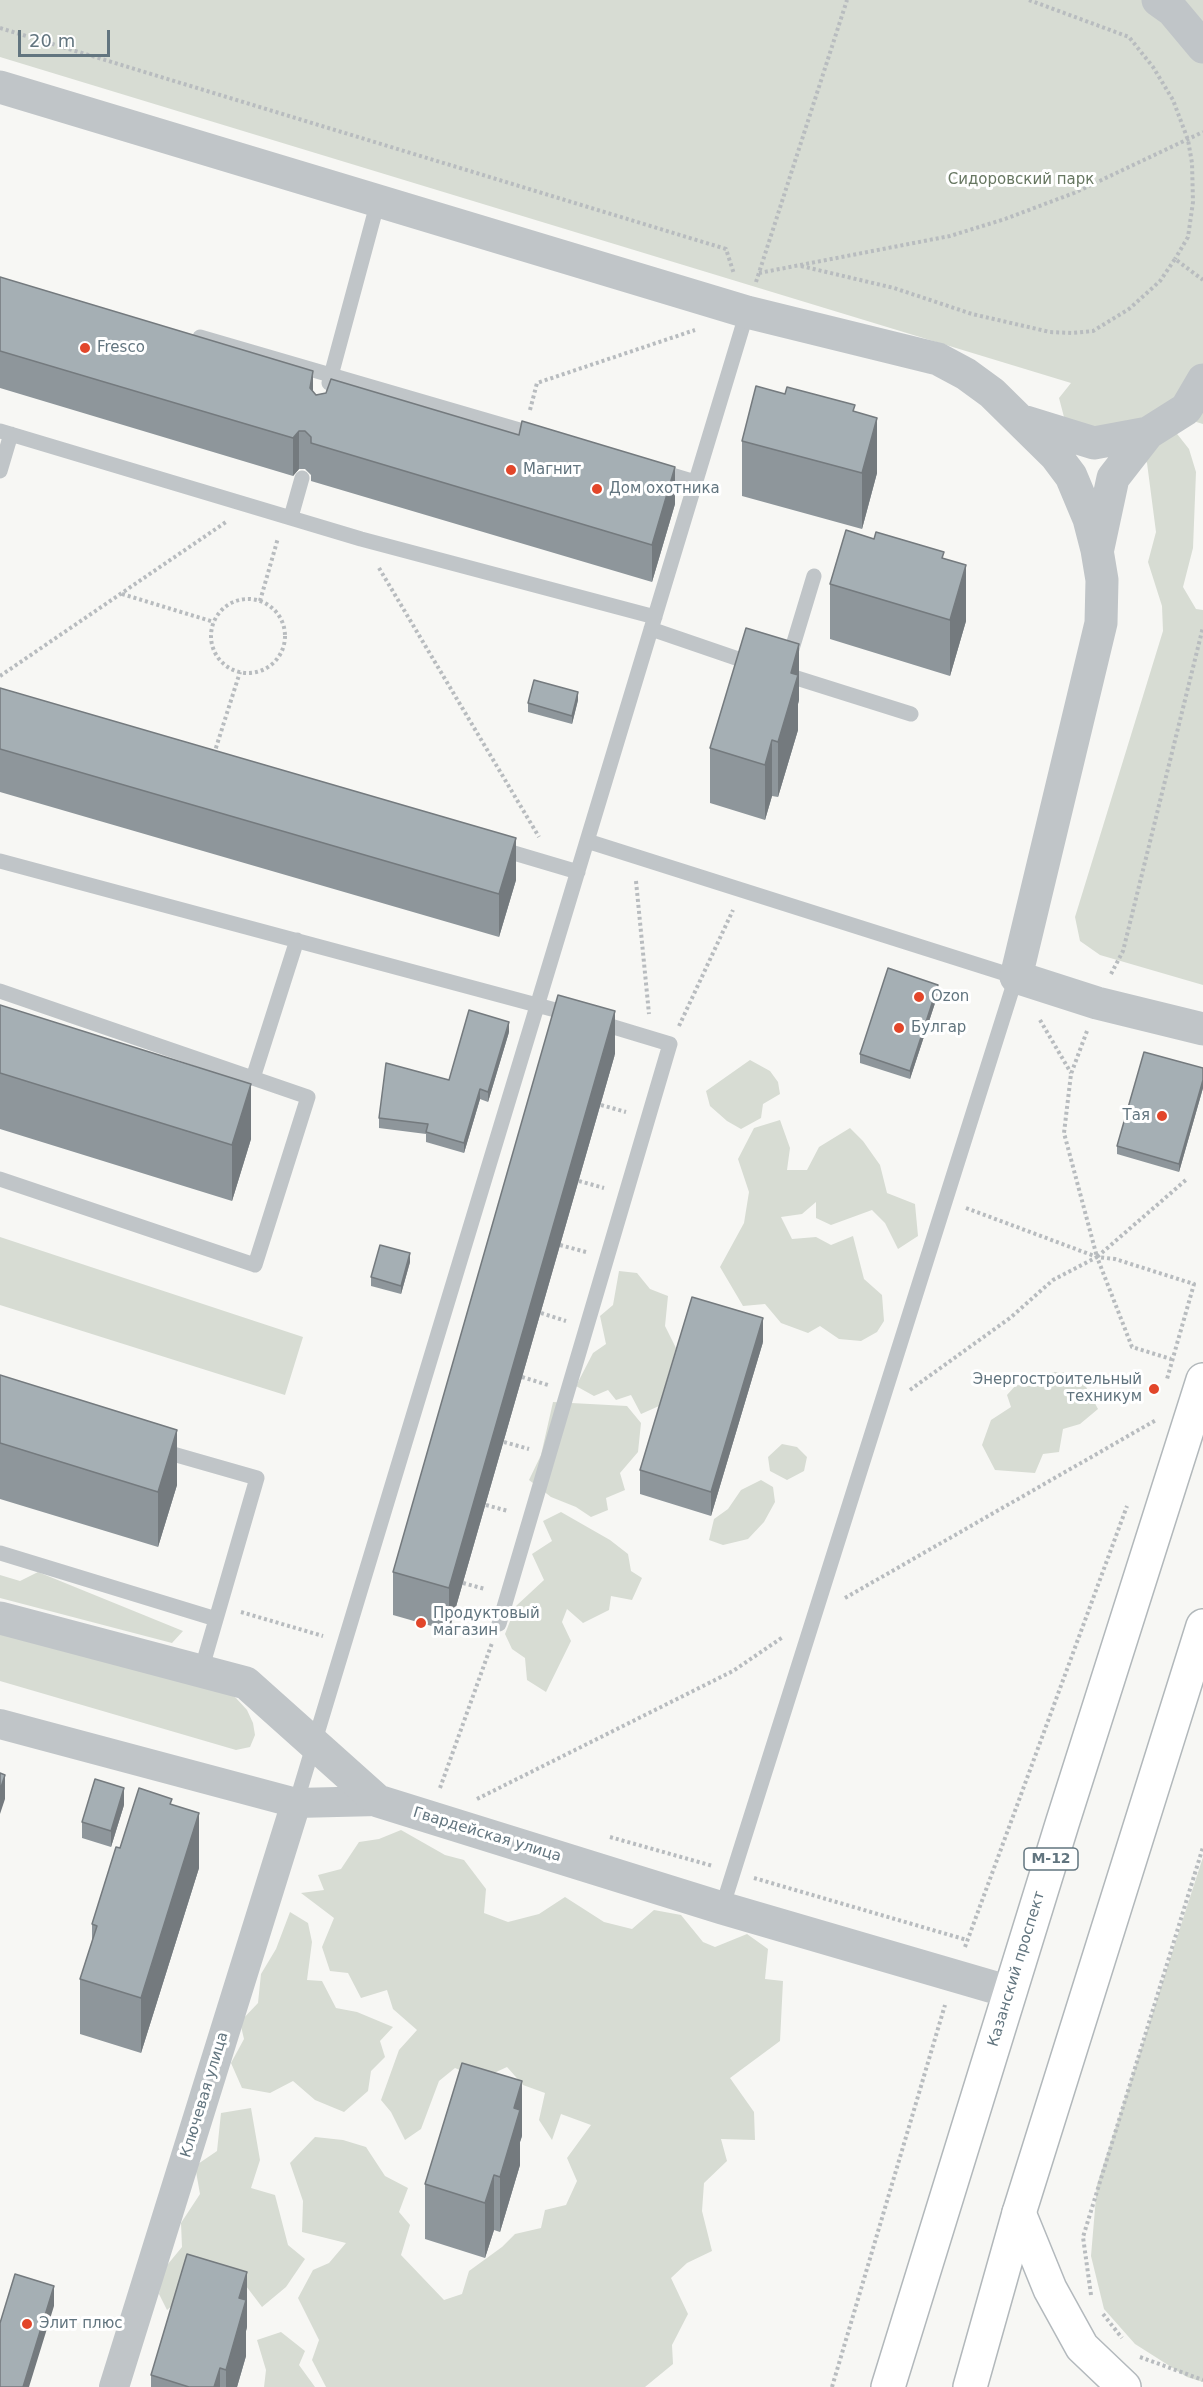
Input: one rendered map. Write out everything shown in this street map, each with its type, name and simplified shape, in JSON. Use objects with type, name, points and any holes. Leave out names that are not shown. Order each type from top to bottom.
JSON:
[{"type":"main road","name":"Казанский проспект","points":[[888,2387],[1203,1380]]},
{"type":"main road","points":[[970,2387],[1019,2213],[1203,1626]]},
{"type":"main road","points":[[1019,2213],[1050,2289],[1082,2347],[1124,2387]]},
{"type":"street","points":[[1158,0],[1172,10],[1203,48]]},
{"type":"street","points":[[0,87],[747,312],[938,360],[966,374],[1021,420],[1056,456],[1071,476],[1082,500],[1097,549],[1102,589],[1101,623],[1016,977],[1097,1003],[1203,1029]]},
{"type":"street","points":[[1097,549],[1113,478],[1148,433],[1186,409],[1203,380]]},
{"type":"street","points":[[1021,420],[1094,443],[1148,433]]},
{"type":"street","name":"Гвардейская улица","points":[[0,1618],[246,1683],[378,1802],[722,1908],[1010,1992]]},
{"type":"street","points":[[0,1724],[296,1803],[378,1802]]},
{"type":"street","name":"Ключевая улица","points":[[114,2387],[296,1803]]},
{"type":"lane","points":[[327,395],[378,201]]},
{"type":"lane","points":[[296,1803],[747,312]]},
{"type":"lane","points":[[183,332],[558,441]]},
{"type":"lane","points":[[0,471],[5,433],[653,623],[784,675],[911,714]]},
{"type":"lane","points":[[638,465],[695,482]]},
{"type":"lane","points":[[291,516],[302,478]]},
{"type":"lane","points":[[784,675],[814,576]]},
{"type":"lane","points":[[587,842],[1016,977],[722,1908]]},
{"type":"lane","points":[[479,843],[578,872]]},
{"type":"lane","points":[[0,861],[538,1004],[670,1044],[499,1624]]},
{"type":"lane","points":[[253,1078],[297,940]]},
{"type":"lane","points":[[0,991],[308,1097],[255,1265],[0,1179]]},
{"type":"lane","points":[[147,1446],[257,1478],[201,1671]]},
{"type":"lane","points":[[0,1553],[218,1612]]},
{"type":"path","points":[[747,312],[847,0]]},
{"type":"path","points":[[798,266],[894,288],[1014,324],[1050,332],[1072,333],[1093,331],[1129,309],[1160,281],[1188,237],[1194,202],[1188,140],[1173,100],[1153,66],[1129,37],[1029,0]]},
{"type":"path","points":[[0,28],[726,249],[747,312]]},
{"type":"path","points":[[759,273],[950,236],[1005,219],[1074,193],[1203,132]]},
{"type":"path","points":[[1175,260],[1203,280]]},
{"type":"path","points":[[524,431],[537,384],[697,329]]},
{"type":"path","points":[[0,676],[251,505]]},
{"type":"path","points":[[260,601],[278,537],[291,516]]},
{"type":"path","points":[[362,538],[557,866]]},
{"type":"path","points":[[121,593],[214,622]]},
{"type":"path","points":[[246,598],[260,601],[269,605],[278,614],[283,625],[285,638],[282,650],[275,661],[265,668],[253,672],[240,672],[228,667],[214,649],[211,638],[214,622],[224,607],[234,601],[246,598]]},
{"type":"path","points":[[1171,1359],[1132,1347],[1097,1257],[1064,1133],[1071,1074],[1097,1003],[1123,951],[1203,627]]},
{"type":"path","points":[[212,761],[240,672]]},
{"type":"path","points":[[634,856],[652,1039]]},
{"type":"path","points":[[670,1044],[742,890]]},
{"type":"path","points":[[1016,977],[1071,1074]]},
{"type":"path","points":[[878,1414],[1010,1318],[1053,1280],[1097,1257],[1187,1179]]},
{"type":"path","points":[[946,1200],[1097,1257],[1115,1259],[1194,1284],[1173,1353]]},
{"type":"path","points":[[1155,1429],[1159,1418]]},
{"type":"path","points":[[832,2387],[954,1975],[1131,1496]]},
{"type":"path","points":[[218,1612],[345,1643]]},
{"type":"path","points":[[429,1817],[499,1624]]},
{"type":"path","points":[[1092,2301],[1083,2237],[1203,1846]]},
{"type":"path","points":[[1099,2310],[1128,2346]]},
{"type":"path","points":[[1136,2355],[1203,2380]]},
{"type":"green space","name":"Сидоровский парк","points":[[0,0],[1203,0],[1203,424],[1159,411],[1189,449],[1196,472],[1193,548],[1183,587],[1196,609],[1203,610],[1203,985],[1100,955],[1080,941],[1075,917],[1163,631],[1162,606],[1148,562],[1156,532],[1147,463],[1132,441],[1086,430],[1064,417],[1059,398],[1071,383],[0,57]]},
{"type":"green space","points":[[750,1060],[770,1071],[778,1082],[780,1094],[763,1104],[761,1118],[741,1129],[727,1121],[710,1106],[706,1091]]},
{"type":"green space","points":[[780,1120],[790,1148],[787,1170],[807,1170],[819,1147],[850,1128],[863,1141],[880,1165],[887,1193],[915,1204],[918,1236],[898,1249],[885,1223],[872,1210],[831,1225],[816,1218],[816,1202],[802,1214],[781,1217],[792,1239],[816,1237],[831,1245],[853,1236],[864,1279],[882,1295],[884,1321],[877,1332],[861,1341],[839,1339],[820,1326],[808,1333],[781,1323],[765,1304],[743,1306],[720,1267],[744,1223],[749,1192],[738,1159],[754,1128]]},
{"type":"green space","points":[[0,1237],[303,1337],[285,1395],[0,1305]]},
{"type":"green space","points":[[619,1271],[637,1273],[650,1289],[668,1296],[665,1326],[676,1348],[659,1406],[641,1414],[631,1395],[616,1400],[608,1390],[594,1396],[576,1386],[593,1353],[606,1344],[600,1316],[613,1305]]},
{"type":"green space","points":[[1038,1372],[1063,1372],[1085,1385],[1098,1409],[1080,1424],[1063,1429],[1059,1452],[1043,1454],[1035,1473],[995,1470],[982,1445],[991,1420],[1011,1407],[1007,1395],[1016,1385],[1031,1386]]},
{"type":"green space","points":[[553,1402],[627,1406],[641,1423],[638,1452],[620,1473],[625,1490],[606,1498],[608,1510],[591,1517],[576,1507],[551,1497],[529,1480],[541,1455]]},
{"type":"green space","points":[[782,1444],[797,1447],[807,1457],[804,1471],[787,1480],[770,1471],[768,1457]]},
{"type":"green space","points":[[761,1480],[773,1487],[775,1502],[764,1522],[748,1539],[723,1545],[709,1540],[714,1519],[728,1509],[741,1490]]},
{"type":"green space","points":[[561,1512],[610,1540],[628,1554],[631,1571],[642,1578],[632,1600],[611,1596],[609,1610],[583,1623],[567,1609],[562,1622],[571,1641],[546,1692],[527,1680],[525,1658],[512,1649],[505,1634],[516,1606],[544,1580],[532,1554],[552,1541],[543,1521]]},
{"type":"green space","points":[[38,1572],[183,1631],[172,1643],[0,1598],[0,1575],[20,1581]]},
{"type":"green space","points":[[0,1632],[219,1686],[236,1698],[247,1710],[255,1735],[250,1747],[236,1750],[0,1681]]},
{"type":"green space","points":[[401,1830],[445,1855],[464,1860],[486,1889],[484,1913],[508,1922],[539,1914],[565,1897],[604,1922],[632,1929],[654,1910],[681,1915],[703,1942],[715,1947],[747,1934],[768,1949],[765,1979],[783,1981],[780,2041],[730,2078],[754,2112],[755,2140],[721,2139],[727,2161],[704,2183],[702,2211],[712,2251],[687,2263],[671,2278],[688,2314],[672,2345],[673,2364],[645,2387],[326,2387],[312,2360],[319,2340],[298,2298],[313,2270],[329,2263],[346,2243],[302,2232],[303,2201],[290,2163],[315,2137],[343,2140],[366,2147],[385,2176],[408,2188],[399,2212],[410,2225],[401,2255],[444,2300],[462,2294],[469,2271],[502,2247],[515,2234],[541,2228],[545,2210],[566,2205],[577,2181],[567,2158],[591,2125],[561,2114],[552,2140],[539,2120],[545,2093],[523,2085],[507,2067],[481,2079],[455,2068],[439,2081],[421,2129],[405,2140],[391,2112],[381,2100],[399,2050],[417,2030],[393,2009],[387,1990],[361,1998],[348,1973],[330,1971],[322,1947],[334,1918],[301,1893],[324,1890],[318,1875],[341,1869],[359,1842],[379,1839]]},
{"type":"green space","points":[[1203,1857],[1203,2382],[1187,2377],[1135,2344],[1104,2309],[1091,2256],[1097,2185]]},
{"type":"green space","points":[[290,1912],[308,1923],[312,1942],[307,1980],[322,1981],[336,2008],[357,2012],[393,2027],[380,2041],[385,2057],[371,2071],[368,2091],[344,2112],[315,2100],[293,2081],[270,2093],[242,2088],[231,2063],[244,2039],[240,2022],[258,2003],[261,1974],[276,1949]]},
{"type":"green space","points":[[251,2108],[260,2160],[251,2188],[275,2195],[288,2245],[305,2259],[286,2287],[262,2307],[246,2286],[197,2285],[167,2310],[159,2294],[163,2270],[182,2247],[181,2223],[200,2194],[195,2166],[217,2151],[221,2113]]},
{"type":"green space","points":[[281,2332],[305,2351],[299,2365],[315,2387],[264,2387],[266,2370],[257,2340]]},
{"type":"building","points":[[0,277],[313,371],[310,388],[316,395],[326,393],[331,379],[519,435],[522,421],[675,467],[652,545],[311,443],[311,437],[305,431],[299,431],[293,438],[0,351]]},
{"type":"building","points":[[756,386],[785,394],[787,387],[855,405],[853,411],[877,418],[862,473],[742,441]]},
{"type":"building","points":[[846,530],[874,539],[876,532],[944,552],[942,558],[966,565],[950,620],[830,584]]},
{"type":"building","points":[[746,628],[799,644],[791,673],[798,675],[778,742],[772,740],[765,765],[710,748]]},
{"type":"building","points":[[534,680],[578,692],[572,716],[528,703]]},
{"type":"building","points":[[0,688],[516,838],[499,894],[0,749]]},
{"type":"building","points":[[888,968],[938,985],[910,1071],[860,1054]]},
{"type":"building","points":[[558,995],[615,1011],[449,1588],[393,1572]]},
{"type":"building","points":[[0,1005],[251,1084],[232,1145],[0,1073]]},
{"type":"building","points":[[469,1010],[509,1022],[488,1092],[480,1089],[464,1143],[426,1132],[428,1124],[379,1118],[386,1063],[449,1080]]},
{"type":"building","points":[[1144,1052],[1203,1068],[1203,1080],[1179,1164],[1117,1146]]},
{"type":"building","points":[[380,1245],[410,1253],[401,1286],[371,1277]]},
{"type":"building","points":[[692,1297],[763,1318],[711,1492],[640,1470]]},
{"type":"building","points":[[0,1375],[177,1430],[158,1492],[0,1443]]},
{"type":"building","points":[[0,1773],[5,1775],[0,1790]]},
{"type":"building","points":[[95,1779],[124,1788],[111,1831],[82,1822]]},
{"type":"building","points":[[139,1788],[172,1799],[170,1804],[199,1813],[141,1998],[80,1979],[97,1926],[92,1924],[116,1847],[120,1848]]},
{"type":"building","points":[[462,2063],[522,2081],[514,2108],[520,2110],[500,2177],[494,2175],[485,2203],[425,2184]]},
{"type":"building","points":[[187,2254],[247,2272],[239,2298],[246,2300],[226,2370],[220,2368],[214,2387],[189,2387],[151,2375]]},
{"type":"building","name":"Элит плюс","points":[[15,2274],[54,2286],[23,2387],[0,2387],[0,2323]]},
{"type":"place","name":"Fresco","points":[[85,348]]},
{"type":"place","name":"Магнит","points":[[511,470]]},
{"type":"place","name":"Дом охотника","points":[[597,489]]},
{"type":"place","name":"Ozon","points":[[919,997]]},
{"type":"place","name":"Булгар","points":[[899,1028]]},
{"type":"place","name":"Тая","points":[[1162,1116]]},
{"type":"place","name":"Энергостроительный техникум","points":[[1154,1389]]},
{"type":"place","name":"Продуктовый магазин","points":[[421,1623]]},
{"type":"place","name":"Элит плюс","points":[[27,2324]]}]
